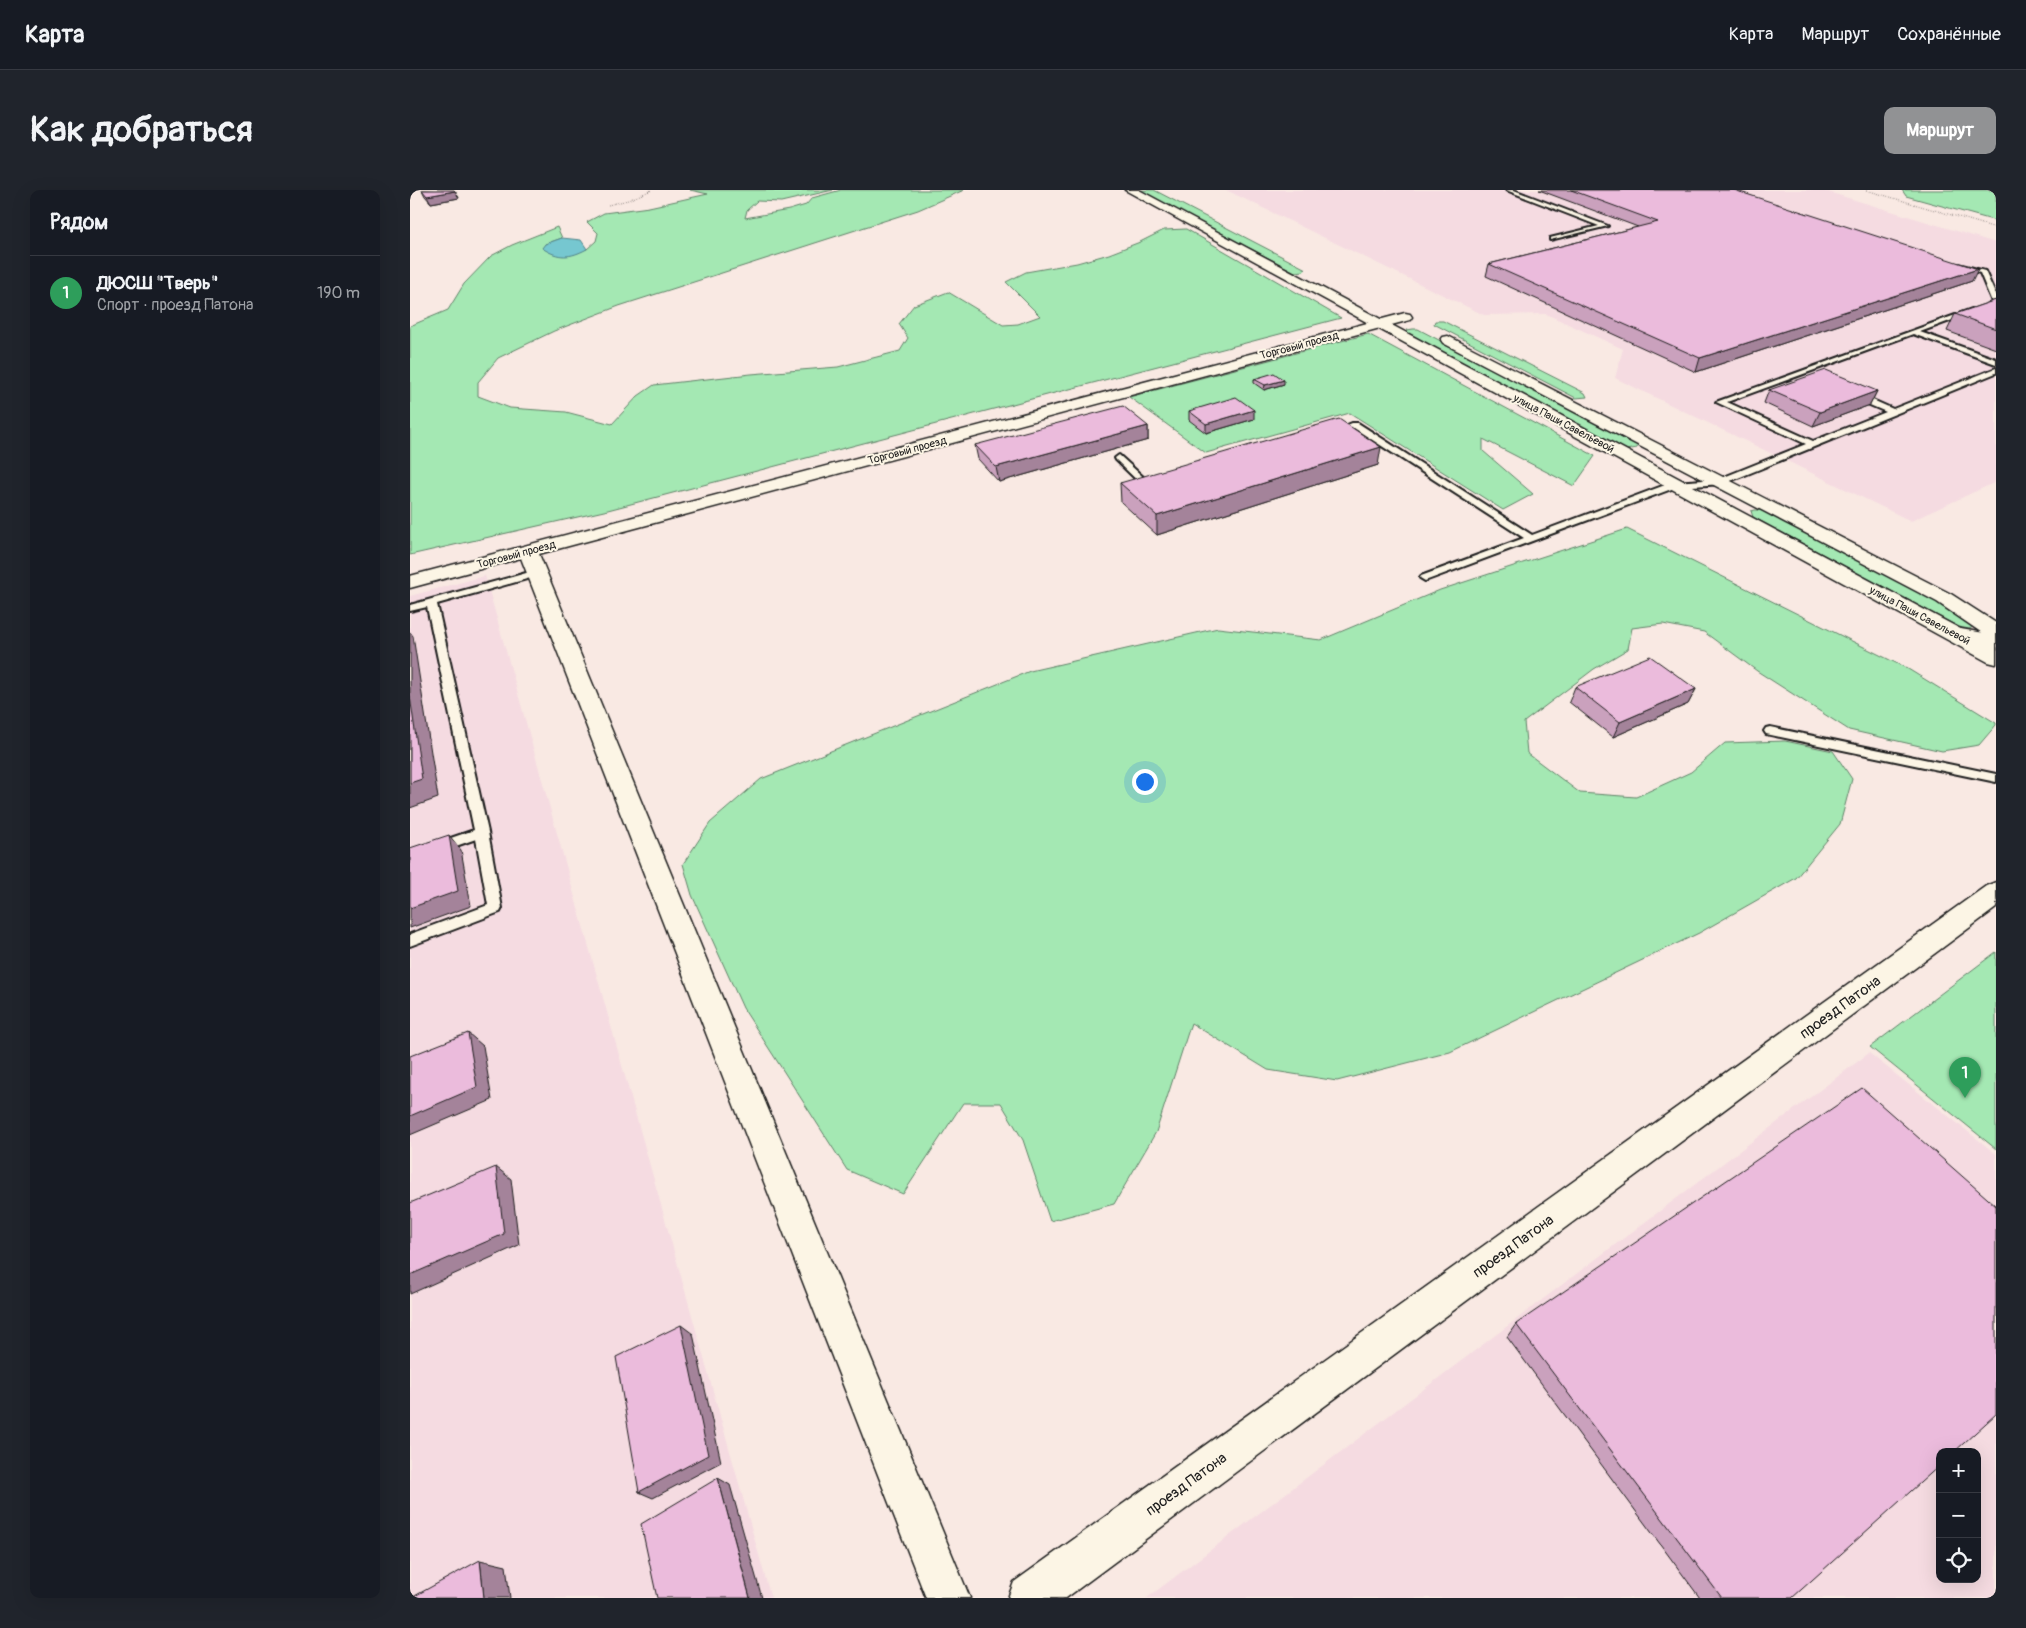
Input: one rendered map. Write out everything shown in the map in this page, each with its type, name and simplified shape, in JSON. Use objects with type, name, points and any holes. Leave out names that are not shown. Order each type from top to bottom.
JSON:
[{"type":"street","name":"улица Паши Савельевой","points":[[1131,190],[1383,316],[1676,484],[1996,656]]},
{"type":"street","name":"Торговый проезд","points":[[410,582],[532,562],[1383,316],[1405,317]]},
{"type":"street","name":"улица Паши Савельевой","points":[[1405,317],[1944,598],[1996,632]]},
{"type":"street","points":[[532,562],[948,1598]]},
{"type":"street","points":[[1955,634],[1996,642]]},
{"type":"street","name":"проезд Патона","points":[[1030,1598],[1996,893]]},
{"type":"lane","points":[[1509,190],[1605,226],[1552,239]]},
{"type":"lane","points":[[1955,263],[1983,272],[1995,303],[1986,306]]},
{"type":"lane","points":[[1813,444],[1720,402],[1976,309]]},
{"type":"lane","points":[[1913,332],[1996,362]]},
{"type":"lane","points":[[1425,578],[1676,484],[1720,482],[1996,370]]},
{"type":"lane","points":[[1800,373],[1817,380]]},
{"type":"lane","points":[[1843,390],[1894,412]]},
{"type":"lane","points":[[1327,434],[1355,425],[1531,538]]},
{"type":"lane","points":[[1119,458],[1149,487],[1158,484]]},
{"type":"lane","points":[[410,608],[431,602],[532,562]]},
{"type":"lane","points":[[410,940],[495,908],[482,832],[431,602]]},
{"type":"lane","points":[[1770,731],[1996,778]]},
{"type":"lane","points":[[410,857],[482,832]]},
{"type":"path","points":[[608,205],[628,200],[652,190]]},
{"type":"path","points":[[1866,190],[1996,228]]},
{"type":"shaded area","points":[[1226,190],[1822,190],[1996,243],[1996,482],[1911,521],[1615,378],[1623,349],[1546,314],[1484,315]]},
{"type":"shaded area","points":[[485,576],[771,1598],[410,1598],[410,596]]},
{"type":"shaded area","points":[[1869,1053],[1996,1154],[1996,1598],[1147,1598]]},
{"type":"green space","points":[[690,190],[833,190],[781,202],[757,201],[747,210],[745,218],[789,210],[806,205],[812,198],[841,190],[964,190],[918,210],[619,306],[554,331],[498,358],[478,382],[478,396],[510,408],[566,412],[612,424],[638,396],[654,385],[751,374],[838,367],[900,351],[908,338],[899,324],[914,305],[948,292],[1003,325],[1018,324],[1040,316],[1006,282],[1026,272],[1077,263],[1109,254],[1164,230],[1186,229],[1341,318],[604,511],[410,555],[410,326],[448,310],[464,284],[491,256],[512,245],[557,227],[562,238],[545,244],[587,249],[596,241],[598,233],[587,222],[604,213],[649,207],[708,194]]},
{"type":"green space","points":[[1139,190],[1154,190],[1306,269],[1295,272]]},
{"type":"green space","points":[[1902,190],[1996,190],[1996,221],[1906,196]]},
{"type":"green space","points":[[1435,321],[1443,321],[1585,393],[1587,397],[1576,398],[1434,324]]},
{"type":"green space","points":[[1418,329],[1638,445],[1637,448],[1626,450],[1408,333],[1407,330]]},
{"type":"green space","points":[[1368,334],[1595,456],[1574,486],[1483,439],[1483,451],[1533,494],[1503,510],[1350,413],[1206,453],[1129,397]]},
{"type":"green space","points":[[1763,510],[1972,619],[1975,626],[1969,629],[1959,627],[1753,517],[1751,511]]},
{"type":"green space","points":[[1627,529],[1908,669],[1996,723],[1996,725],[1979,745],[1942,751],[1849,730],[1757,671],[1704,632],[1663,624],[1632,628],[1628,649],[1594,669],[1524,722],[1527,753],[1580,793],[1636,797],[1691,772],[1725,743],[1785,741],[1833,751],[1852,779],[1840,824],[1796,878],[1699,933],[1450,1052],[1337,1081],[1268,1070],[1191,1023],[1156,1132],[1114,1204],[1050,1221],[1023,1140],[1001,1103],[963,1103],[903,1194],[847,1170],[743,1008],[692,895],[683,864],[710,823],[761,779],[1030,671],[1218,628],[1321,640],[1440,590]]},
{"type":"green space","points":[[1996,952],[1996,1149],[1870,1047]]},
{"type":"water","points":[[562,238],[581,240],[587,249],[570,256],[559,256],[542,248],[545,244]]},
{"type":"building","points":[[422,190],[454,190],[455,191],[427,196]]},
{"type":"building","points":[[1571,190],[1734,190],[1978,269],[1700,358],[1489,264],[1658,222]]},
{"type":"building","points":[[1996,300],[1996,329],[1955,314]]},
{"type":"building","points":[[1826,370],[1877,391],[1820,412],[1769,390]]},
{"type":"building","points":[[1274,373],[1284,380],[1265,385],[1254,379]]},
{"type":"building","points":[[1236,397],[1254,410],[1206,424],[1189,411]]},
{"type":"building","points":[[1123,406],[1148,426],[996,467],[975,445]]},
{"type":"building","points":[[1339,419],[1381,447],[1157,516],[1120,483]]},
{"type":"building","points":[[1650,656],[1696,689],[1620,722],[1575,687]]},
{"type":"building","points":[[410,696],[422,779],[410,783]]},
{"type":"building","points":[[449,835],[458,891],[410,908],[410,848]]},
{"type":"building","points":[[468,1033],[477,1087],[410,1116],[410,1056]]},
{"type":"building","points":[[1862,1088],[1996,1206],[1996,1414],[1958,1448],[1936,1448],[1936,1469],[1792,1598],[1722,1598],[1516,1324]]},
{"type":"building","points":[[496,1167],[504,1234],[410,1275],[410,1203]]},
{"type":"building","points":[[681,1325],[708,1455],[639,1492],[616,1357]]},
{"type":"building","points":[[718,1478],[750,1598],[657,1598],[641,1524]]},
{"type":"building","points":[[480,1560],[484,1598],[411,1598]]},
{"type":"place","name":"ДЮСШ \"Тверь\"","points":[[1965,1098]]}]
